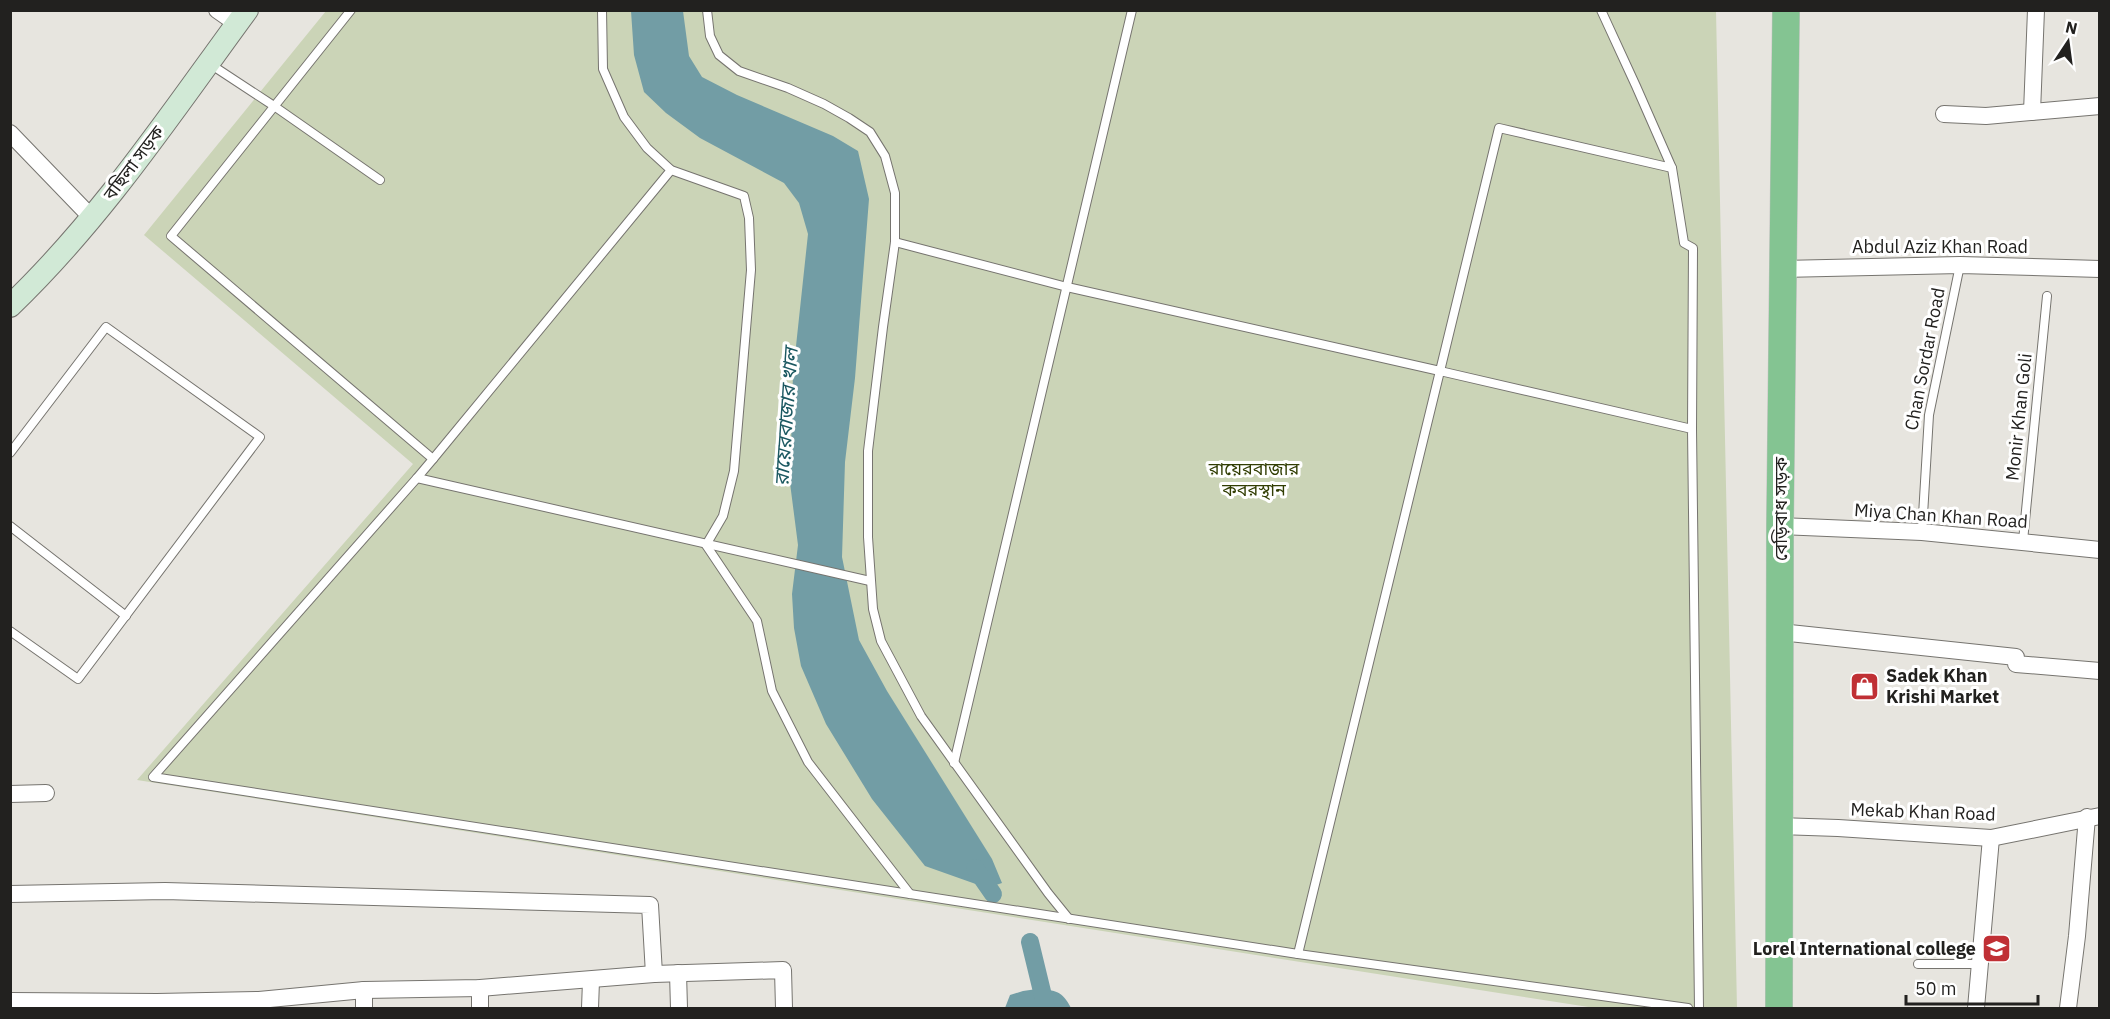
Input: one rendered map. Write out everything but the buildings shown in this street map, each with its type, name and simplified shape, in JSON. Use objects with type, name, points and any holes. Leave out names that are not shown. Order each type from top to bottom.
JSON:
[{"type":"highway","name":"বেড়িবাধ সড়ক","points":[[1779,1008],[1780,526],[1786,10]]},
{"type":"main road","name":"বছিলা সড়ক","points":[[10,306],[69,246],[92,218],[210,64],[242,17]]},
{"type":"street","points":[[217,10],[242,17]]},
{"type":"street","points":[[2032,112],[2036,10]]},
{"type":"street","points":[[1944,114],[1986,116],[2100,106]]},
{"type":"street","points":[[10,133],[92,218]]},
{"type":"street","name":"Abdul Aziz Khan Road","points":[[1782,269],[1960,265],[2100,269]]},
{"type":"street","name":"Miya Chan Khan Road","points":[[1780,526],[1922,532],[2100,550]]},
{"type":"street","points":[[1780,632],[2016,657],[2016,664],[2100,671]]},
{"type":"street","points":[[10,794],[46,793]]},
{"type":"street","points":[[2068,1008],[2093,816]]},
{"type":"street","name":"Mekab Khan Road","points":[[1779,826],[1991,838],[2093,816]]},
{"type":"street","points":[[1976,1008],[1991,838]]},
{"type":"street","points":[[10,894],[165,891],[650,905],[654,974]]},
{"type":"street","points":[[15,1003],[259,1004],[364,990],[480,988],[591,981],[654,974],[783,970],[784,1008]]},
{"type":"street","points":[[678,973],[679,1008]]},
{"type":"street","points":[[590,1008],[591,981]]},
{"type":"street","points":[[480,988],[480,1008]]},
{"type":"street","points":[[364,990],[364,1008]]},
{"type":"lane","points":[[351,10],[171,236],[433,459]]},
{"type":"lane","points":[[602,10],[603,69],[624,117],[647,148],[671,170],[744,196],[749,218],[751,270],[734,471],[723,516],[706,545]]},
{"type":"lane","points":[[707,10],[710,36],[719,55],[739,71],[824,104],[870,132],[885,156],[895,193],[895,242],[868,451],[870,581],[873,609],[881,641],[921,716],[1070,919]]},
{"type":"lane","points":[[954,763],[1132,10]]},
{"type":"lane","points":[[1601,10],[1672,168],[1684,243],[1693,248],[1692,429],[1699,1008]]},
{"type":"lane","points":[[210,64],[380,180]]},
{"type":"lane","points":[[1298,954],[1499,128],[1672,168]]},
{"type":"lane","points":[[671,170],[417,478],[153,777],[1298,954],[1688,1008]]},
{"type":"lane","points":[[895,242],[1067,287],[1692,429]]},
{"type":"lane","name":"Chan Sordar Road","points":[[1922,532],[1929,415],[1960,265]]},
{"type":"lane","name":"Monir Khan Goli","points":[[2023,541],[2047,296]]},
{"type":"lane","points":[[10,453],[106,327],[260,437],[78,679],[10,631]]},
{"type":"lane","points":[[417,478],[870,581]]},
{"type":"lane","points":[[10,526],[126,616]]},
{"type":"lane","points":[[706,545],[757,621],[772,691],[808,762],[910,894]]},
{"type":"lane","points":[[1918,964],[1980,964]]},
{"type":"green space","name":"রায়েরবাজার কবরস্থান","points":[[326,11],[1716,11],[1737,1008],[1595,1008],[137,780],[413,464],[144,235]]},
{"type":"water","points":[[631,11],[683,11],[689,56],[702,77],[737,95],[833,136],[858,151],[869,199],[855,378],[845,462],[842,557],[859,640],[887,691],[992,859],[1002,883],[987,888],[925,866],[872,799],[826,724],[801,666],[794,628],[792,594],[798,545],[790,483],[793,374],[808,234],[799,203],[784,183],[700,138],[666,113],[644,92],[634,55]]},
{"type":"water","points":[[1037,989],[1058,993],[1065,998],[1071,1008],[1005,1008],[1010,995]]},
{"type":"waterway","name":"রায়েরবাজার খাল","points":[[975,868],[993,894]]},
{"type":"waterway","points":[[1030,942],[1046,1008]]},
{"type":"place","name":"Sadek Khan Krishi Market","points":[[1865,686]]},
{"type":"place","name":"Lorel International college","points":[[1997,949]]}]
